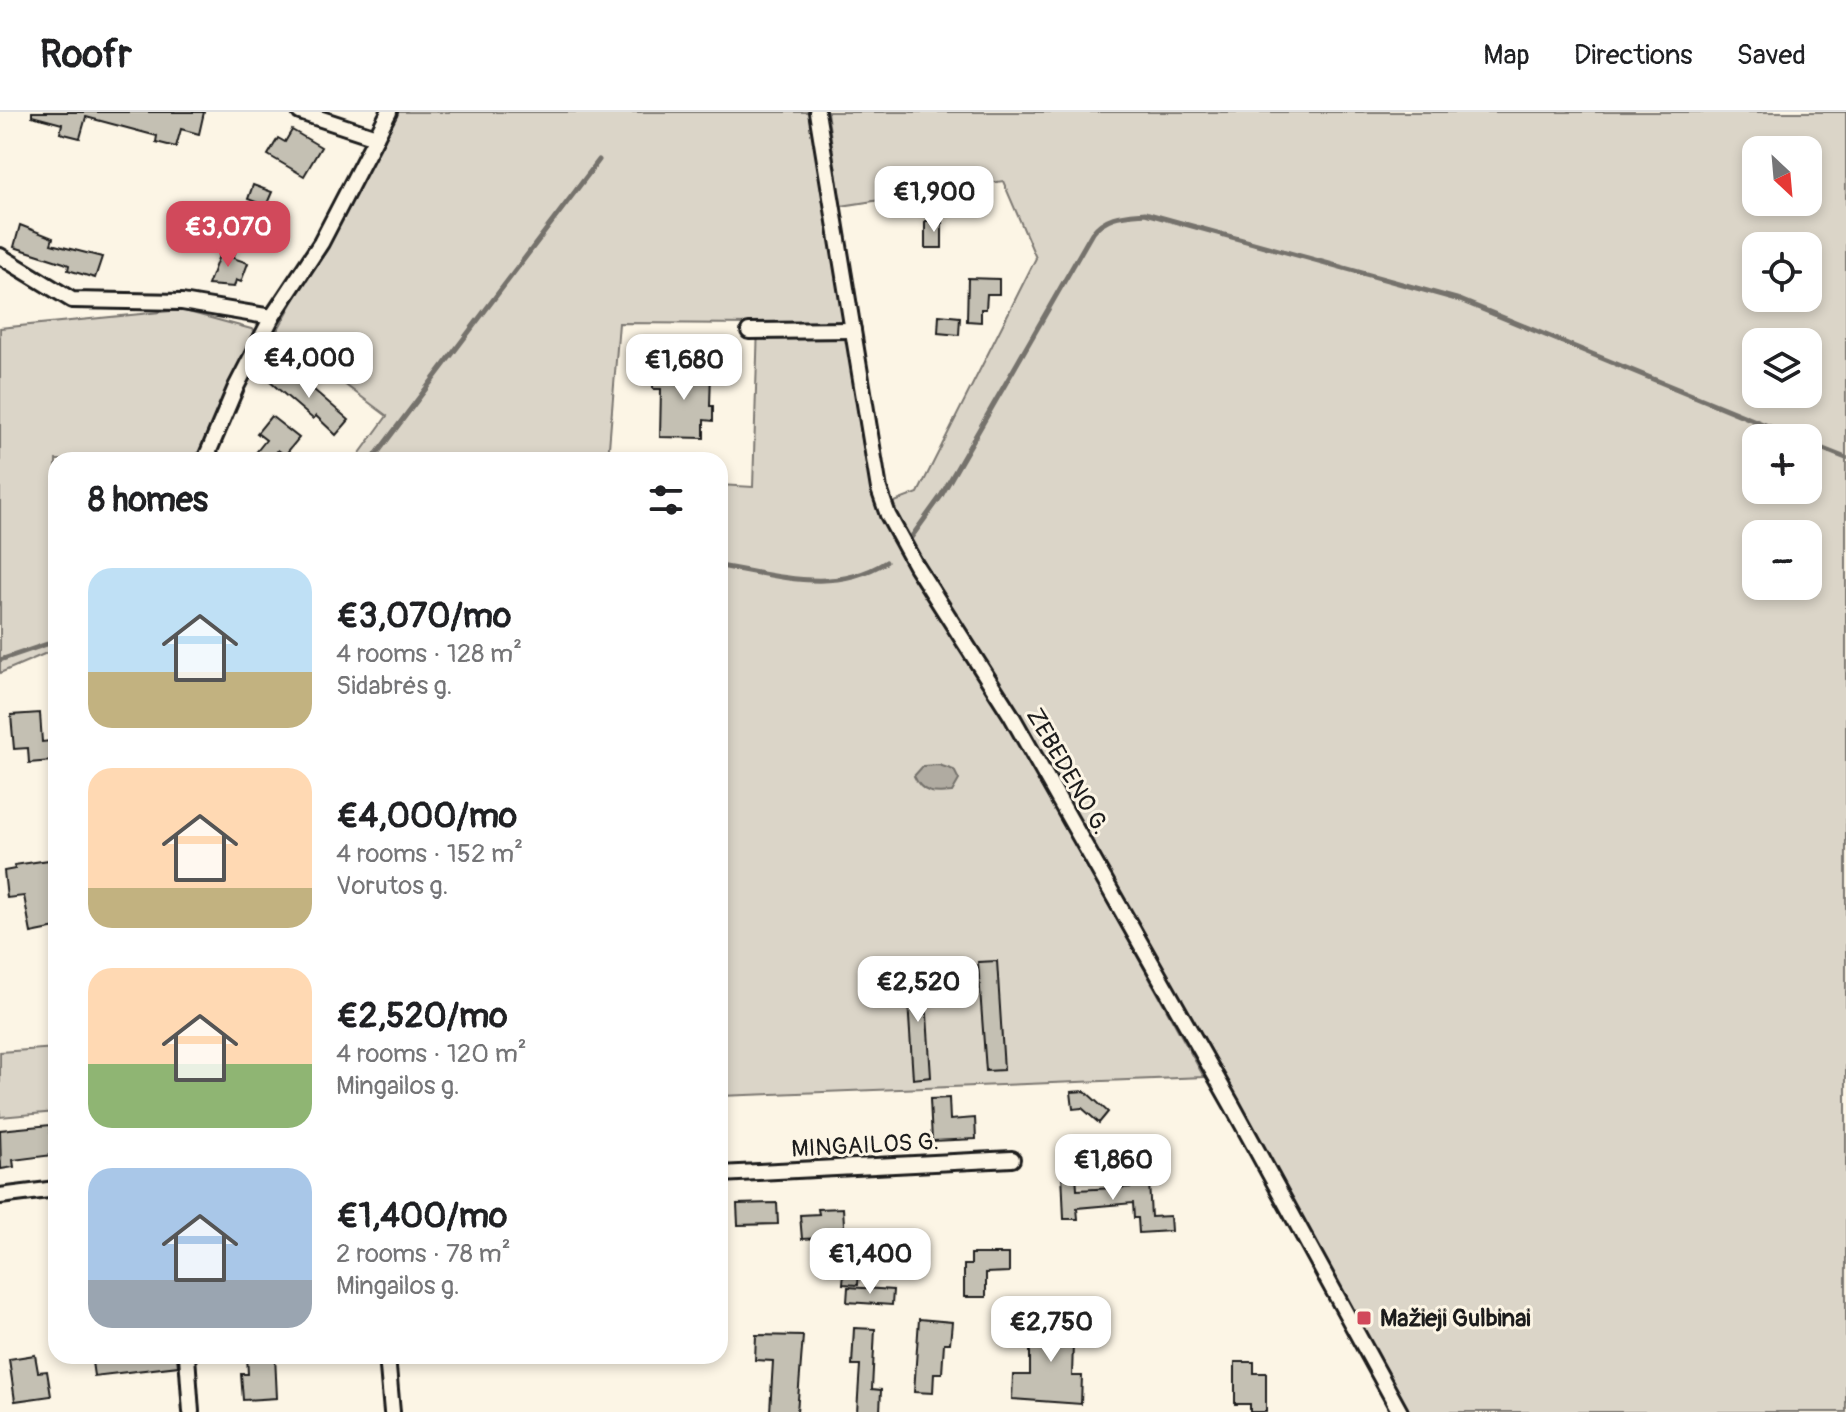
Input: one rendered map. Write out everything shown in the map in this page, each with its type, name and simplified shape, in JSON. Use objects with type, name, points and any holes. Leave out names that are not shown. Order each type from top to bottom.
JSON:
[{"type":"street","points":[[300,112],[376,137]]},
{"type":"street","points":[[208,452],[236,387],[272,317],[321,243],[389,112]]},
{"type":"street","name":"ZEBEDENO G.","points":[[817,112],[879,489],[888,515],[916,566],[1011,715],[1232,1105],[1400,1412]]},
{"type":"street","points":[[0,256],[72,300],[182,302],[272,317]]},
{"type":"street","points":[[749,331],[853,330]]},
{"type":"street","name":"MINGAILOS G.","points":[[728,1174],[1012,1159]]},
{"type":"street","points":[[0,1196],[48,1190]]},
{"type":"street","points":[[188,1364],[191,1412]]},
{"type":"street","points":[[388,1364],[392,1412]]},
{"type":"shaded area","points":[[396,112],[811,112],[863,445],[891,533],[904,561],[1027,757],[1204,1077],[728,1096],[728,485],[753,487],[758,324],[619,323],[609,452],[361,452],[387,416],[276,333]]},
{"type":"shaded area","points":[[827,112],[1846,112],[1846,1412],[1408,1412],[1030,733],[910,539],[892,503],[918,493],[1036,258],[1003,181],[841,206]]},
{"type":"shaded area","points":[[181,310],[255,330],[202,452],[48,452],[48,652],[0,673],[0,328]]},
{"type":"shaded area","points":[[939,765],[954,770],[959,780],[952,792],[929,792],[914,776],[923,766]]},
{"type":"shaded area","points":[[48,1049],[48,1113],[0,1117],[0,1052]]},
{"type":"building","points":[[32,112],[204,112],[199,134],[181,129],[176,147],[156,142],[157,136],[86,117],[80,138],[60,133],[62,124],[32,116]]},
{"type":"building","points":[[292,130],[321,147],[304,176],[268,155],[278,138],[285,142]]},
{"type":"building","points":[[253,185],[272,192],[266,206],[248,199]]},
{"type":"building","points":[[925,221],[942,221],[942,248],[925,248]]},
{"type":"building","points":[[20,225],[53,238],[51,244],[102,257],[95,278],[68,270],[69,265],[64,263],[14,247]]},
{"type":"building","points":[[223,245],[236,250],[233,258],[248,263],[241,282],[236,280],[234,287],[208,285]]},
{"type":"building","points":[[968,278],[999,279],[999,294],[987,294],[986,309],[981,309],[981,322],[967,321]]},
{"type":"building","points":[[939,315],[960,317],[959,335],[938,333]]},
{"type":"building","points":[[286,366],[349,420],[336,435],[269,381]]},
{"type":"building","points":[[653,370],[711,371],[713,421],[704,420],[704,438],[660,437],[661,389],[653,389]]},
{"type":"building","points":[[271,416],[299,438],[287,452],[256,452],[266,440],[257,433]]},
{"type":"building","points":[[40,713],[42,742],[48,741],[48,761],[29,763],[28,748],[14,749],[11,715]]},
{"type":"building","points":[[48,860],[48,930],[31,933],[24,896],[7,898],[4,871],[15,869],[14,865]]},
{"type":"building","points":[[997,961],[1004,1070],[986,1071],[978,962]]},
{"type":"building","points":[[924,969],[931,1077],[913,1079],[906,970]]},
{"type":"building","points":[[1085,1091],[1108,1112],[1099,1123],[1082,1108],[1073,1109],[1071,1092]]},
{"type":"building","points":[[949,1098],[950,1120],[975,1118],[976,1139],[932,1141],[930,1099]]},
{"type":"building","points":[[48,1125],[48,1156],[13,1160],[14,1167],[1,1169],[0,1130]]},
{"type":"building","points":[[1062,1172],[1076,1172],[1077,1190],[1132,1187],[1132,1183],[1149,1182],[1151,1217],[1170,1216],[1171,1231],[1139,1233],[1133,1203],[1077,1208],[1078,1219],[1064,1219]]},
{"type":"building","points":[[777,1203],[778,1224],[738,1225],[737,1204]]},
{"type":"building","points":[[843,1208],[845,1240],[820,1242],[820,1238],[802,1239],[800,1215],[819,1214],[818,1209]]},
{"type":"building","points":[[971,1254],[1009,1254],[1009,1272],[986,1273],[986,1297],[964,1297],[964,1265],[971,1265]]},
{"type":"building","points":[[845,1260],[860,1261],[858,1285],[843,1284]]},
{"type":"building","points":[[848,1287],[893,1290],[892,1305],[847,1302]]},
{"type":"building","points":[[1048,1310],[1074,1311],[1072,1376],[1082,1376],[1081,1404],[1012,1399],[1013,1375],[1030,1375],[1030,1332],[1047,1332]]},
{"type":"building","points":[[919,1319],[952,1322],[950,1343],[944,1343],[942,1373],[934,1373],[933,1393],[914,1392]]},
{"type":"building","points":[[854,1328],[875,1329],[872,1389],[881,1390],[880,1412],[857,1412],[860,1365],[852,1365]]},
{"type":"building","points":[[756,1335],[803,1336],[797,1412],[770,1412],[773,1361],[755,1360]]},
{"type":"building","points":[[35,1355],[38,1372],[47,1371],[51,1396],[15,1401],[9,1359]]},
{"type":"building","points":[[1235,1362],[1254,1362],[1254,1373],[1266,1373],[1266,1412],[1250,1412],[1250,1404],[1235,1404]]},
{"type":"building","points":[[92,1364],[178,1364],[178,1366],[94,1376]]},
{"type":"building","points":[[247,1364],[275,1364],[277,1398],[243,1400],[241,1374],[248,1374]]},
{"type":"waterway","points":[[378,452],[599,160]]},
{"type":"waterway","points":[[910,539],[941,496],[1092,233],[1109,219],[1129,214],[1145,213],[1460,300],[1763,424]]},
{"type":"waterway","points":[[1822,449],[1846,458]]},
{"type":"waterway","points":[[728,567],[804,580],[825,580],[846,578],[886,562]]},
{"type":"waterway","points":[[0,660],[48,644]]},
{"type":"place","name":"Mažieji Gulbinai","points":[[1364,1318]]}]
